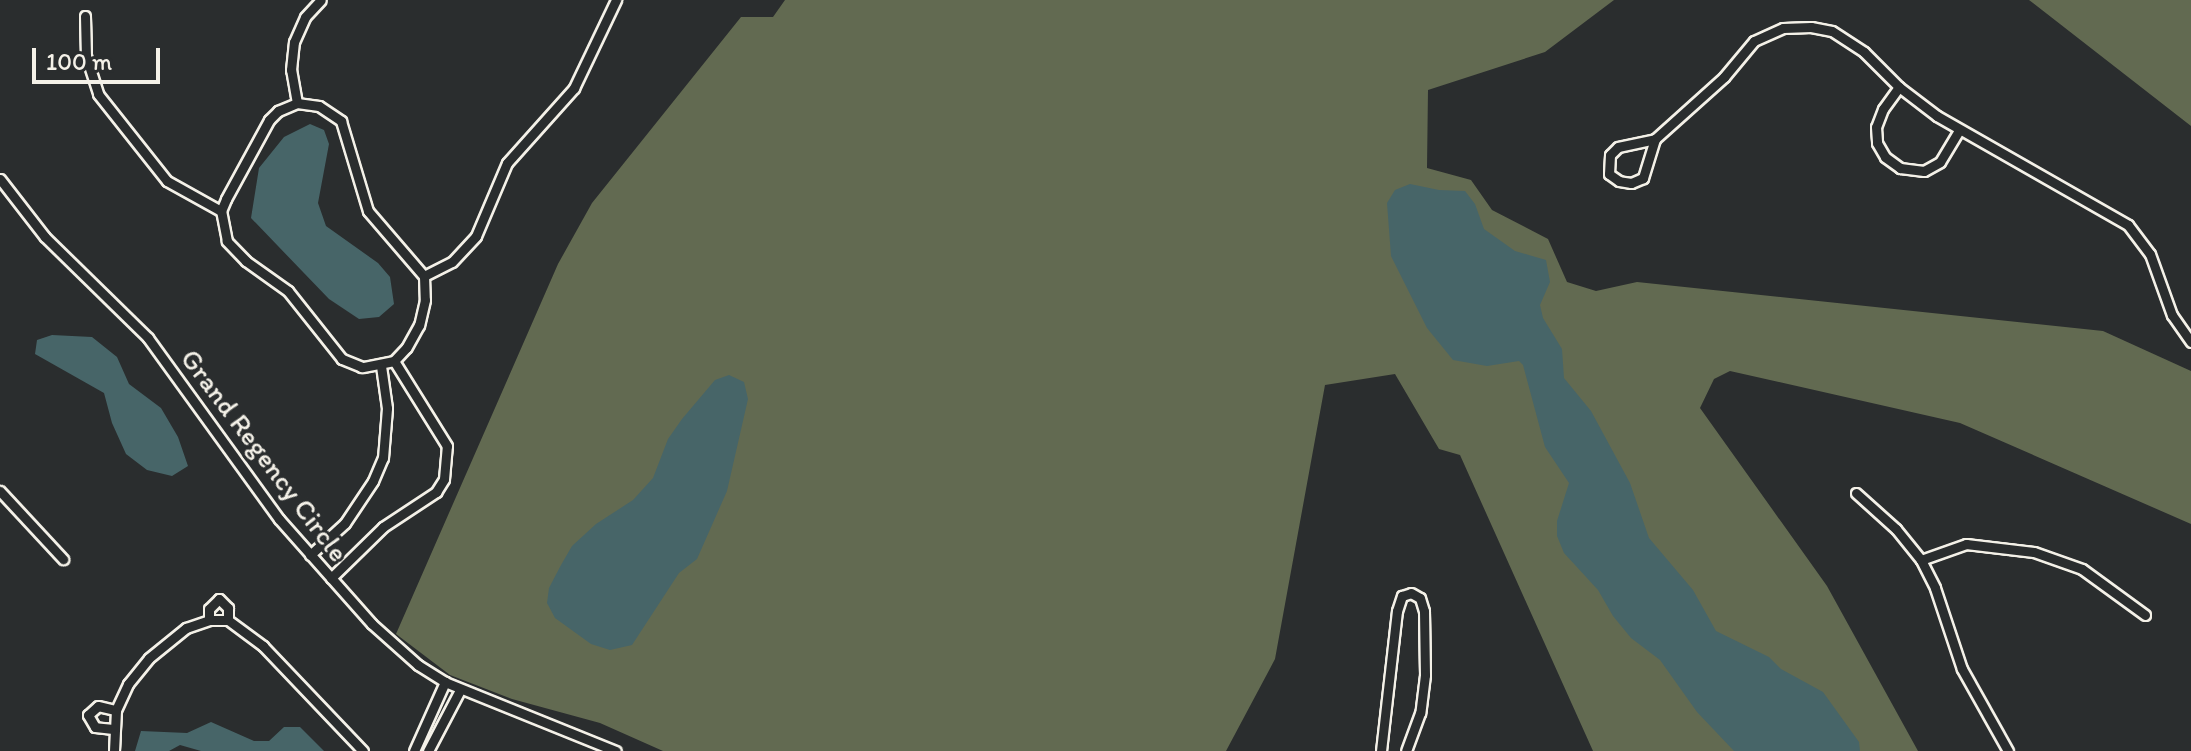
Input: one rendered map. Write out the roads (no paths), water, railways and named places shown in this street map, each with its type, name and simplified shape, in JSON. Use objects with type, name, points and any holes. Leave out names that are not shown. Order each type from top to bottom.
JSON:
[{"type":"street","points":[[297,103],[291,70],[294,42],[305,17],[321,0]]},
{"type":"street","points":[[424,276],[452,262],[476,236],[507,163],[574,88],[616,0]]},
{"type":"street","points":[[85,16],[86,56],[98,94],[167,181],[196,201],[221,211]]},
{"type":"street","points":[[1655,139],[1643,178],[1631,183],[1619,181],[1609,174],[1610,155],[1618,147],[1655,139],[1714,87],[1754,41],[1783,28],[1832,31],[1864,52],[1899,87],[1959,130],[2092,202],[2128,225],[2150,254],[2172,315],[2191,342]]},
{"type":"street","points":[[1899,87],[1883,109],[1876,127],[1877,143],[1885,157],[1900,168],[1924,171],[1940,162],[1959,130]]},
{"type":"street","points":[[297,103],[319,106],[341,121],[368,211],[424,276],[425,300],[419,325],[406,348],[394,361],[381,366],[351,364],[334,353],[288,291],[235,252],[227,241],[221,211],[269,120],[278,111],[297,103]]},
{"type":"street","name":"Grand Regency Circle","points":[[0,179],[45,237],[148,338],[279,519],[372,624],[418,665],[460,690],[612,750]]},
{"type":"street","points":[[331,578],[383,527],[436,492],[444,479],[447,446],[394,361]]},
{"type":"street","points":[[310,555],[345,523],[373,481],[383,458],[387,408],[381,366]]},
{"type":"street","points":[[0,491],[63,559]]},
{"type":"street","points":[[1856,493],[1896,529],[1921,560],[1942,607],[1962,669],[2008,751]]},
{"type":"street","points":[[1921,560],[1966,544],[2034,552],[2082,569],[2145,615]]},
{"type":"street","points":[[1381,751],[1397,611],[1402,596],[1411,593],[1420,598],[1424,611],[1425,675],[1420,713],[1406,751]]},
{"type":"street","points":[[209,620],[209,609],[219,599],[228,608],[228,620]]},
{"type":"street","points":[[114,751],[116,710],[128,684],[149,658],[186,628],[209,620],[228,620],[263,646],[363,751]]},
{"type":"street","points":[[414,751],[445,682]]},
{"type":"street","points":[[428,751],[460,690]]},
{"type":"street","points":[[113,729],[95,727],[88,715],[98,706],[116,710]]},
{"type":"water","points":[[310,124],[324,130],[329,144],[318,203],[326,226],[378,263],[390,277],[394,304],[379,317],[359,319],[329,299],[251,218],[259,168],[284,137]]},
{"type":"water","points":[[1410,184],[1465,191],[1475,204],[1484,229],[1515,251],[1546,260],[1550,282],[1540,305],[1543,318],[1562,349],[1564,378],[1591,411],[1630,483],[1649,538],[1693,590],[1716,631],[1769,657],[1781,669],[1823,692],[1859,742],[1860,751],[1734,751],[1697,712],[1660,660],[1631,638],[1613,616],[1598,590],[1564,553],[1557,536],[1557,521],[1569,483],[1545,447],[1523,365],[1519,361],[1487,366],[1453,360],[1427,328],[1391,256],[1387,203],[1395,190]]},
{"type":"water","points":[[52,335],[92,337],[117,357],[129,384],[161,408],[178,437],[188,466],[172,476],[147,470],[126,454],[112,423],[104,393],[35,354],[37,340]]},
{"type":"water","points":[[729,375],[744,382],[748,399],[727,491],[697,559],[679,573],[632,645],[610,650],[591,644],[555,618],[547,603],[549,588],[572,546],[596,524],[633,500],[653,478],[668,439],[682,419],[715,380]]},
{"type":"water","points":[[211,722],[254,741],[269,741],[284,727],[300,727],[324,751],[201,751],[180,745],[169,751],[135,751],[141,731],[187,733]]}]
